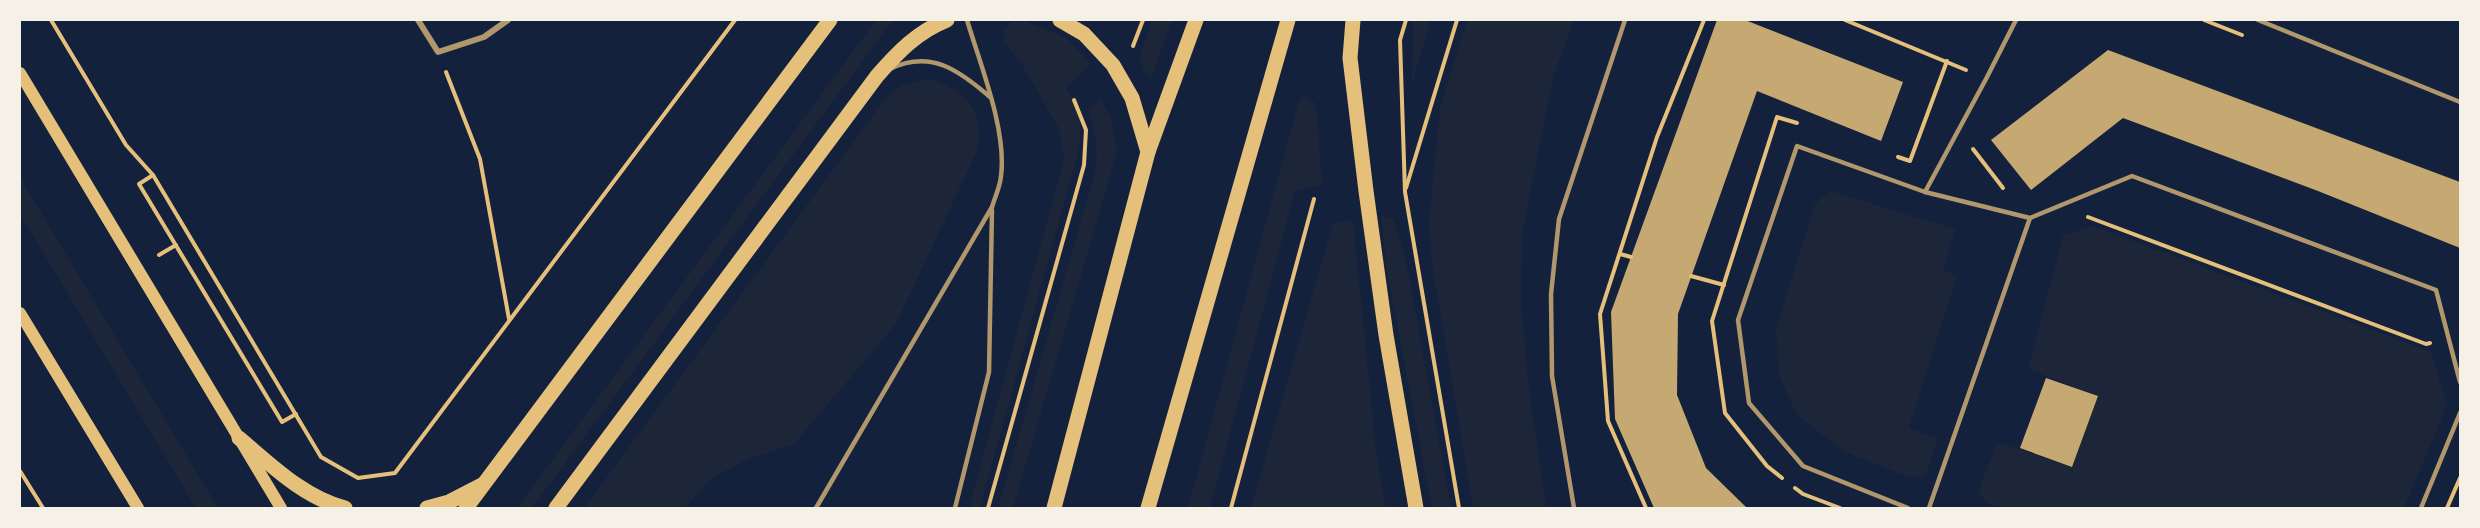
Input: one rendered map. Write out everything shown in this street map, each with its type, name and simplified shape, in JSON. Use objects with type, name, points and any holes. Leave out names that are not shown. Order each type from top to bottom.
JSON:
[{"type":"main road","points":[[466,508],[830,20]]},
{"type":"main road","points":[[555,508],[877,76],[904,45],[932,26],[947,20]]},
{"type":"main road","points":[[1060,20],[1084,34],[1113,65],[1132,98],[1148,152]]},
{"type":"main road","points":[[1054,508],[1148,152],[1196,20]]},
{"type":"main road","points":[[1148,508],[1288,20]]},
{"type":"main road","points":[[1353,20],[1350,58],[1366,191],[1386,335],[1416,508]]},
{"type":"main road","points":[[20,73],[281,508]]},
{"type":"main road","points":[[20,313],[138,508]]},
{"type":"main road","points":[[239,438],[279,471],[321,500],[345,508]]},
{"type":"main road","points":[[427,508],[449,502],[485,483]]},
{"type":"street","points":[[418,20],[438,52],[484,37],[508,20]]},
{"type":"lane","points":[[816,508],[992,207],[1001,177],[1001,146],[990,97],[967,20]]},
{"type":"lane","points":[[1574,508],[1552,376],[1551,294],[1559,219],[1624,20]]},
{"type":"lane","points":[[1925,192],[2016,20]]},
{"type":"lane","points":[[2258,20],[2460,102]]},
{"type":"lane","points":[[877,76],[898,66],[921,62],[943,64],[963,74],[990,97]]},
{"type":"lane","points":[[1908,508],[1803,466],[1749,403],[1738,320],[1797,146],[1925,192],[2030,218],[2132,176],[2436,290],[2460,382]]},
{"type":"lane","points":[[954,508],[989,372],[992,207]]},
{"type":"lane","points":[[1929,508],[2030,218]]},
{"type":"lane","points":[[2421,508],[2460,413]]},
{"type":"path","points":[[51,20],[126,145],[153,175],[321,457],[358,478],[395,473],[735,20]]},
{"type":"path","points":[[1133,46],[1143,20]]},
{"type":"path","points":[[1406,20],[1400,40],[1405,192],[1459,508]]},
{"type":"path","points":[[1405,192],[1457,20]]},
{"type":"path","points":[[1646,508],[1608,421],[1600,314],[1657,137],[1704,20]]},
{"type":"path","points":[[438,52],[480,159],[509,319]]},
{"type":"path","points":[[1888,153],[1910,161],[1947,61]]},
{"type":"path","points":[[988,508],[1084,165],[1086,130],[1074,100]]},
{"type":"path","points":[[1785,480],[1767,466],[1725,413],[1712,321],[1777,117],[1799,124]]},
{"type":"path","points":[[153,175],[139,184],[282,422],[296,414]]},
{"type":"path","points":[[1231,508],[1314,199]]},
{"type":"path","points":[[1620,254],[1631,257]]},
{"type":"path","points":[[1691,276],[1724,285]]},
{"type":"path","points":[[20,471],[43,508]]},
{"type":"path","points":[[2447,508],[2460,478]]},
{"type":"path","points":[[1794,487],[1803,494],[1840,508]]},
{"type":"shaded area","points":[[876,20],[893,20],[532,508],[517,508]]},
{"type":"shaded area","points":[[1153,20],[1172,20],[1152,76],[1146,75],[1139,58]]},
{"type":"shaded area","points":[[1413,20],[1431,20],[1412,82]]},
{"type":"shaded area","points":[[1467,20],[1574,20],[1553,77],[1522,234],[1521,305],[1529,390],[1546,508],[1473,508],[1432,265],[1429,222],[1440,108]]},
{"type":"shaded area","points":[[1025,21],[1068,39],[1091,64],[1066,88],[1078,117],[1079,148],[980,508],[969,508],[1064,160],[1059,129],[1020,61],[1003,42],[1005,29],[1013,22]]},
{"type":"shaded area","points":[[928,79],[953,89],[963,96],[975,113],[979,137],[977,151],[896,324],[793,445],[750,458],[712,478],[685,508],[584,508],[885,99],[900,86]]},
{"type":"shaded area","points":[[1304,96],[1314,102],[1317,112],[1322,185],[1295,191],[1210,508],[1188,508],[1299,101]]},
{"type":"shaded area","points":[[1100,99],[1111,118],[1117,152],[1013,508],[998,508],[1095,172],[1096,141],[1088,111]]},
{"type":"shaded area","points":[[20,177],[218,508],[196,508],[20,214]]},
{"type":"shaded area","points":[[1830,191],[1955,229],[1943,270],[1957,275],[1909,428],[1938,438],[1926,475],[1911,478],[1845,452],[1797,415],[1779,375],[1776,329],[1815,204]]},
{"type":"shaded area","points":[[1381,215],[1393,219],[1406,260],[1451,508],[1432,508],[1386,266]]},
{"type":"shaded area","points":[[1353,220],[1376,449],[1386,508],[1251,508],[1333,223]]},
{"type":"shaded area","points":[[2093,226],[2431,352],[2447,405],[2404,508],[2002,508],[1985,502],[1978,491],[1998,442],[2072,467],[2098,396],[2028,369],[2063,236]]},
{"type":"building","points":[[1717,20],[1745,20],[1903,82],[1881,141],[1757,91],[1678,314],[1677,395],[1706,468],[1747,508],[1654,508],[1615,419],[1611,312]]},
{"type":"building","points":[[2108,50],[2460,182],[2460,248],[2318,191],[2123,118],[2031,190],[1991,140]]},
{"type":"building","points":[[2046,378],[2098,396],[2072,467],[2020,448]]}]
